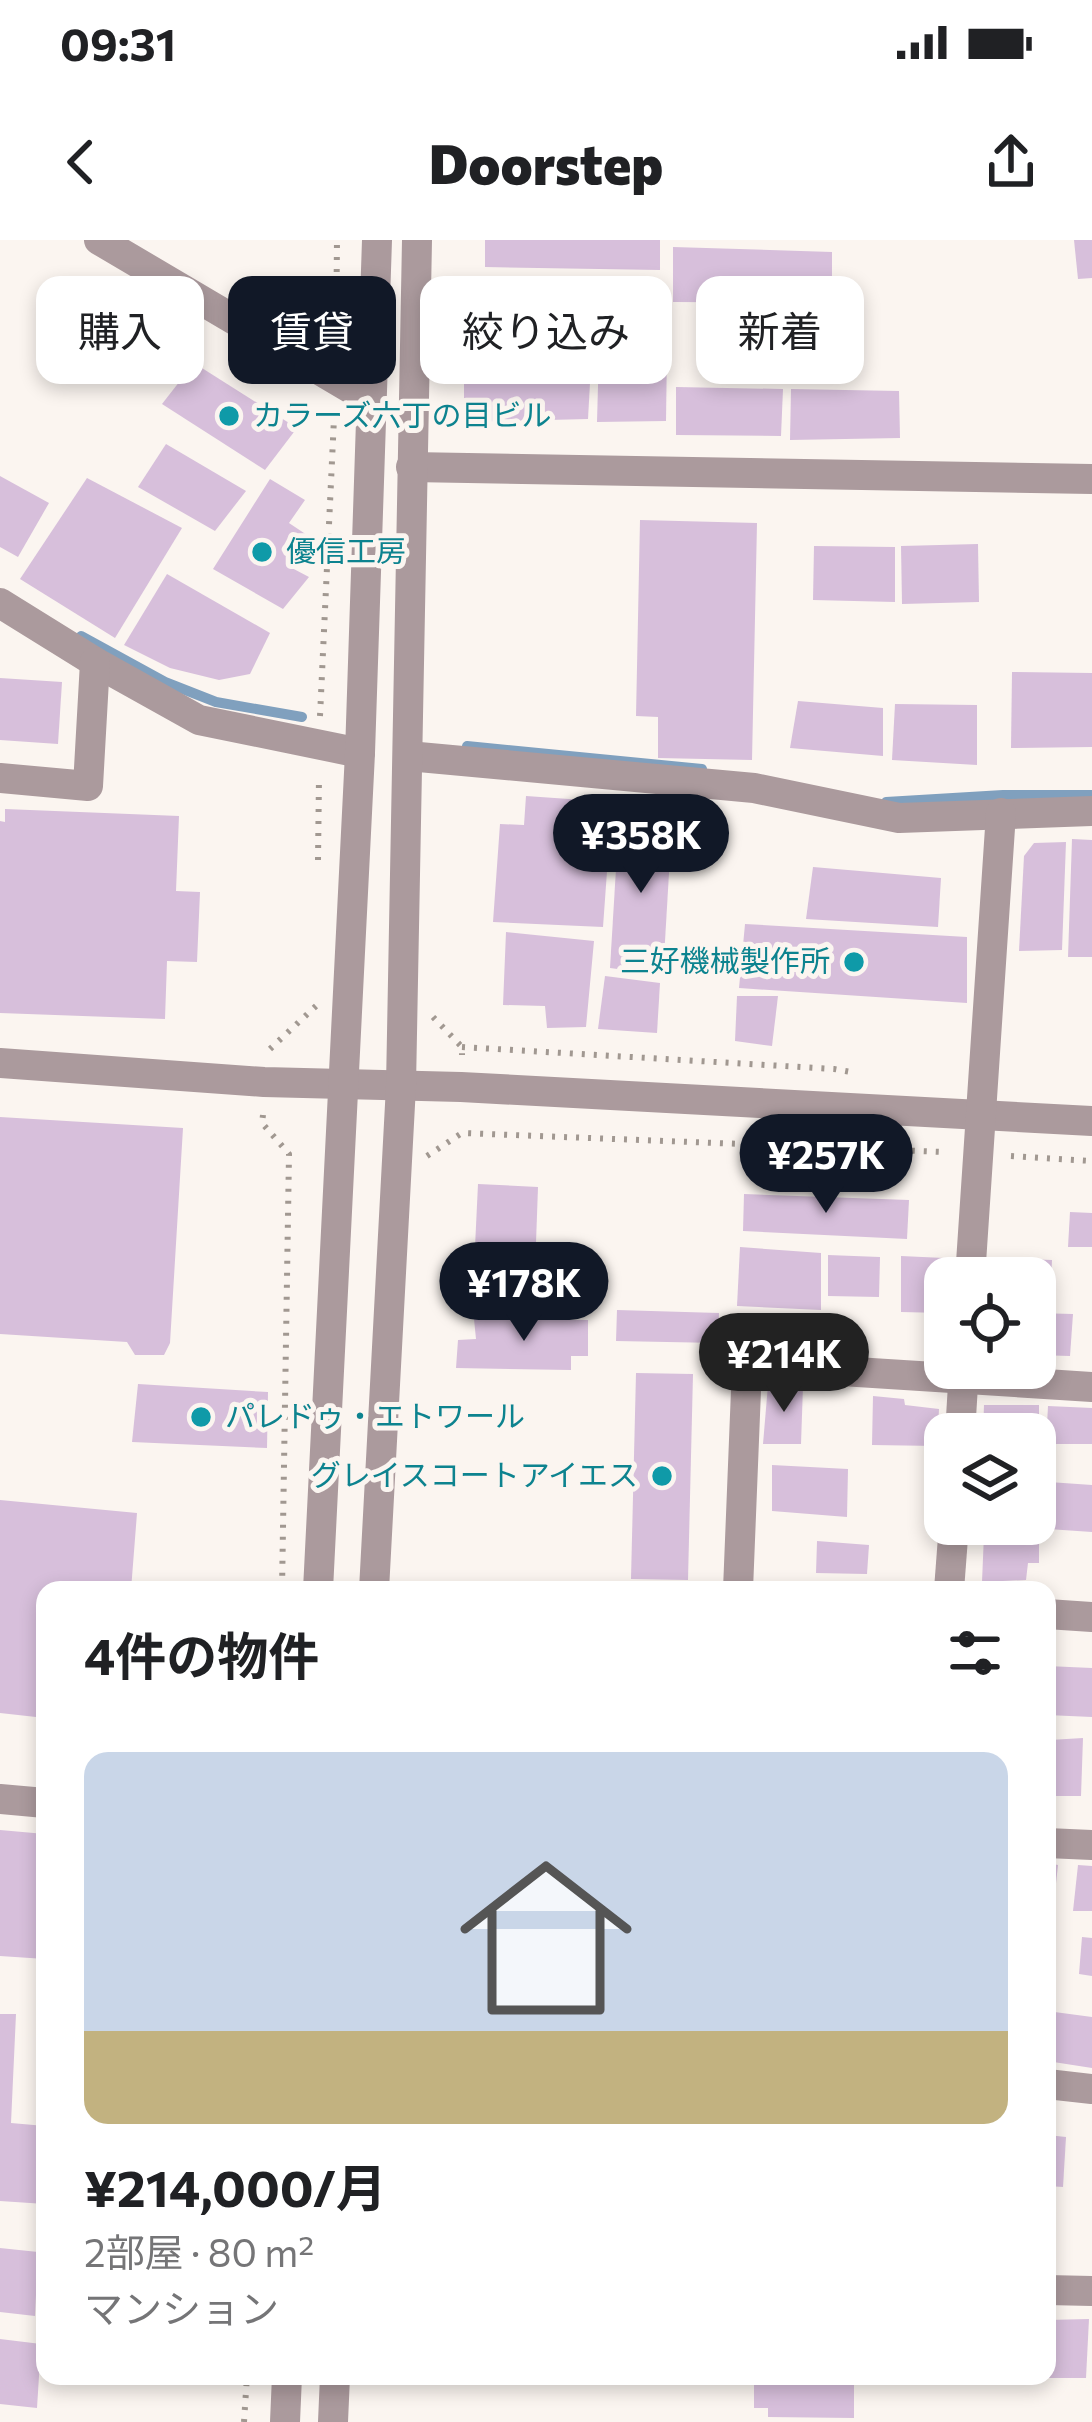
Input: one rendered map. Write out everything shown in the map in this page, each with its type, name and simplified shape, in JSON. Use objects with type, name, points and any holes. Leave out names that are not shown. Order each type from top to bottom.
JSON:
[{"type":"street","points":[[99,240],[372,400]]},
{"type":"street","points":[[318,1581],[360,753],[377,240]]},
{"type":"street","points":[[374,1581],[401,1086],[417,240]]},
{"type":"street","points":[[411,466],[1092,478]]},
{"type":"street","points":[[0,603],[199,720],[360,753]]},
{"type":"street","points":[[0,778],[88,786],[95,662]]},
{"type":"street","points":[[408,756],[754,788],[898,818],[1092,812]]},
{"type":"street","points":[[972,1257],[1001,813]]},
{"type":"street","points":[[0,1063],[264,1082],[1092,1120]]},
{"type":"street","points":[[738,1581],[747,1365],[924,1372]]},
{"type":"street","points":[[1056,1383],[1092,1387]]},
{"type":"street","points":[[950,1581],[952,1545]]},
{"type":"street","points":[[1056,1615],[1092,1617]]},
{"type":"street","points":[[0,1799],[36,1802]]},
{"type":"street","points":[[1056,1844],[1092,1845]]},
{"type":"street","points":[[1056,2085],[1092,2089]]},
{"type":"street","points":[[1056,2290],[1092,2291]]},
{"type":"street","points":[[285,2422],[287,2385]]},
{"type":"street","points":[[333,2422],[335,2385]]},
{"type":"path","points":[[337,240],[337,276]]},
{"type":"path","points":[[320,715],[333,435]]},
{"type":"path","points":[[319,776],[319,867]]},
{"type":"path","points":[[282,1581],[289,1154],[262,1123],[264,1082],[266,1053],[318,1004]]},
{"type":"path","points":[[462,1047],[833,1069],[870,1076]]},
{"type":"path","points":[[462,1133],[945,1152]]},
{"type":"path","points":[[1007,1155],[1092,1161]]},
{"type":"path","points":[[244,2422],[246,2385]]},
{"type":"building","points":[[485,240],[660,240],[660,270],[485,267]]},
{"type":"building","points":[[1074,240],[1092,240],[1092,278],[1078,279]]},
{"type":"building","points":[[673,247],[832,252],[832,276],[696,276],[696,302],[673,302]]},
{"type":"building","name":"カラーズ六丁の目ビル","points":[[204,369],[297,428],[265,470],[162,404],[178,384],[204,384]]},
{"type":"building","points":[[464,384],[590,384],[588,419],[464,422]]},
{"type":"building","points":[[598,384],[667,384],[666,421],[597,422]]},
{"type":"building","points":[[676,387],[783,389],[781,436],[676,435]]},
{"type":"building","points":[[791,389],[899,391],[900,438],[790,440]]},
{"type":"building","points":[[166,444],[246,491],[215,531],[138,487]]},
{"type":"building","points":[[0,476],[49,503],[18,557],[0,547]]},
{"type":"building","points":[[87,478],[182,528],[115,638],[20,579]]},
{"type":"building","name":"優信工房","points":[[270,479],[305,500],[289,523],[310,537],[290,567],[309,577],[283,609],[213,569]]},
{"type":"building","points":[[640,520],[757,523],[752,760],[658,758],[658,717],[636,716]]},
{"type":"building","points":[[978,544],[979,602],[902,604],[901,546]]},
{"type":"building","points":[[814,546],[895,547],[895,602],[813,600]]},
{"type":"building","points":[[167,574],[270,633],[250,674],[219,680],[170,668],[124,645]]},
{"type":"building","points":[[1012,672],[1092,673],[1092,747],[1011,748]]},
{"type":"building","points":[[0,678],[62,682],[58,744],[0,740]]},
{"type":"building","points":[[798,701],[883,708],[883,756],[790,748]]},
{"type":"building","points":[[895,704],[977,705],[977,765],[892,760]]},
{"type":"building","points":[[526,796],[612,802],[603,927],[493,922],[500,824],[524,825]]},
{"type":"building","points":[[5,809],[179,816],[176,891],[200,892],[197,962],[167,961],[165,1019],[0,1013],[0,821],[5,822]]},
{"type":"building","points":[[619,819],[672,822],[663,975],[610,968]]},
{"type":"building","points":[[1072,839],[1092,840],[1092,957],[1068,957]]},
{"type":"building","points":[[1066,842],[1062,950],[1019,951],[1024,856],[1034,843]]},
{"type":"building","points":[[813,867],[941,878],[938,927],[806,919]]},
{"type":"building","name":"三好機械製作所","points":[[745,924],[967,937],[967,1003],[739,988]]},
{"type":"building","points":[[506,932],[594,941],[586,1027],[547,1028],[545,1006],[503,1005]]},
{"type":"building","points":[[605,976],[660,983],[657,1033],[598,1029]]},
{"type":"building","points":[[737,996],[778,996],[772,1046],[735,1041]]},
{"type":"building","points":[[0,1117],[183,1128],[170,1343],[164,1355],[135,1355],[127,1342],[0,1334]]},
{"type":"building","points":[[478,1184],[538,1187],[535,1271],[474,1268]]},
{"type":"building","points":[[744,1194],[909,1200],[907,1239],[743,1231]]},
{"type":"building","points":[[1070,1212],[1092,1213],[1092,1247],[1068,1247]]},
{"type":"building","points":[[740,1247],[821,1253],[821,1310],[737,1306]]},
{"type":"building","points":[[828,1255],[880,1257],[879,1297],[828,1296]]},
{"type":"building","points":[[901,1256],[924,1257],[924,1313],[901,1312]]},
{"type":"building","points":[[617,1310],[719,1313],[718,1343],[616,1341]]},
{"type":"building","points":[[1056,1314],[1073,1314],[1070,1356],[1056,1356]]},
{"type":"building","points":[[474,1319],[588,1320],[588,1356],[571,1356],[571,1370],[456,1368],[458,1340],[476,1339]]},
{"type":"building","name":"グレイスコートアイエス","points":[[636,1373],[693,1374],[688,1580],[631,1579]]},
{"type":"building","name":"パレドゥ・エトワール","points":[[138,1384],[268,1392],[267,1448],[132,1442]]},
{"type":"building","points":[[768,1385],[803,1386],[801,1444],[763,1444]]},
{"type":"building","points":[[873,1396],[939,1409],[939,1413],[924,1413],[924,1446],[872,1445]]},
{"type":"building","points":[[984,1405],[1039,1405],[1039,1413],[984,1413]]},
{"type":"building","points":[[1048,1406],[1092,1408],[1092,1444],[1056,1444],[1056,1413],[1048,1413]]},
{"type":"building","points":[[772,1465],[848,1469],[847,1517],[772,1511]]},
{"type":"building","points":[[1056,1482],[1092,1485],[1092,1532],[1056,1530]]},
{"type":"building","points":[[0,1500],[137,1513],[132,1581],[36,1581],[36,1717],[0,1713]]},
{"type":"building","points":[[817,1541],[869,1545],[867,1574],[816,1573]]},
{"type":"building","points":[[984,1545],[1039,1545],[1039,1563],[1028,1563],[1026,1580],[982,1581]]},
{"type":"building","points":[[1056,1666],[1092,1668],[1092,1717],[1056,1715]]},
{"type":"building","points":[[1083,1738],[1081,1796],[1056,1796],[1056,1740]]},
{"type":"building","points":[[0,1830],[36,1833],[36,1958],[0,1956]]},
{"type":"building","points":[[1078,1865],[1092,1866],[1092,1911],[1073,1911]]},
{"type":"building","points":[[1082,1937],[1092,1938],[1092,1976],[1079,1974]]},
{"type":"building","points":[[1056,2012],[1092,2017],[1092,2068],[1056,2062]]},
{"type":"building","points":[[0,2014],[16,2014],[11,2123],[36,2125],[36,2203],[0,2201]]},
{"type":"building","points":[[1056,2136],[1066,2137],[1063,2187],[1056,2187]]},
{"type":"building","points":[[0,2248],[36,2252],[35,2316],[0,2312]]},
{"type":"building","points":[[1089,2319],[1086,2378],[1056,2378],[1056,2320]]},
{"type":"building","points":[[0,2339],[36,2343],[37,2408],[0,2404]]},
{"type":"building","points":[[754,2385],[854,2385],[854,2418],[768,2417],[768,2408],[754,2408]]},
{"type":"waterway","points":[[81,636],[165,682],[216,702],[302,717]]},
{"type":"waterway","points":[[467,746],[702,769]]},
{"type":"waterway","points":[[886,802],[1092,795]]},
{"type":"place","name":"カラーズ六丁の目ビル","points":[[229,416]]},
{"type":"place","name":"優信工房","points":[[262,552]]},
{"type":"place","name":"三好機械製作所","points":[[854,962]]},
{"type":"place","name":"パレドゥ・エトワール","points":[[201,1417]]},
{"type":"place","name":"グレイスコートアイエス","points":[[662,1476]]}]
